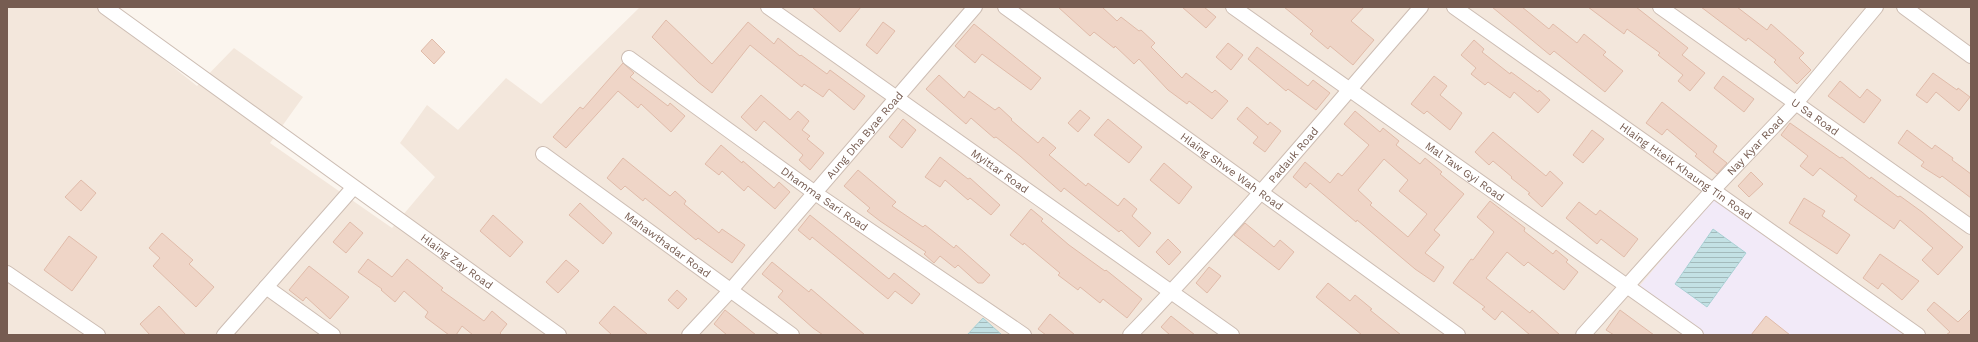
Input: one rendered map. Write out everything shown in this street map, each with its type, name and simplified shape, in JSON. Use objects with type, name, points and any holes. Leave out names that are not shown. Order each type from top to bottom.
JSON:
[{"type":"street","name":"Hlaing Zay Road","points":[[104,7],[353,188],[560,335]]},
{"type":"street","name":"Myittar Road","points":[[768,7],[1232,335]]},
{"type":"street","name":"Aung Dha Byae Road","points":[[689,335],[730,291],[975,7]]},
{"type":"street","name":"Hlaing Shwe Wah Road","points":[[1005,7],[1458,335]]},
{"type":"street","name":"Mal Taw Gyi Road","points":[[1233,7],[1626,287],[1696,335]]},
{"type":"street","name":"Padauk Road","points":[[1130,335],[1172,293],[1421,7]]},
{"type":"street","name":"Hlaing Hteik Khaung Tin Road","points":[[1454,7],[1712,191],[1918,335]]},
{"type":"street","name":"U Sa Road","points":[[1660,7],[1971,227]]},
{"type":"street","name":"Nay Kyar Road","points":[[1583,335],[1712,191],[1796,103],[1876,7]]},
{"type":"street","points":[[1904,7],[1971,56]]},
{"type":"street","name":"Dhamma Sari Road","points":[[629,58],[815,193],[1024,335]]},
{"type":"street","name":"Mahawthadar Road","points":[[542,154],[792,335]]},
{"type":"street","points":[[224,335],[353,188]]},
{"type":"street","points":[[7,273],[98,335]]},
{"type":"street","points":[[266,287],[333,335]]},
{"type":"shaded area","points":[[7,7],[98,7],[197,86],[234,48],[303,97],[270,143],[392,228],[435,177],[400,143],[427,105],[458,130],[506,78],[541,104],[640,7],[1971,7],[1971,335],[7,335]]},
{"type":"shaded area","points":[[1714,197],[1904,335],[1705,335],[1637,289]]},
{"type":"water","points":[[1713,229],[1746,253],[1707,307],[1675,284]]},
{"type":"water","points":[[983,318],[1002,335],[967,335]]},
{"type":"building","points":[[812,7],[861,7],[840,32]]},
{"type":"building","points":[[1058,7],[1102,7],[1117,21],[1121,17],[1139,31],[1141,30],[1155,43],[1151,47],[1182,78],[1186,73],[1212,93],[1215,90],[1228,101],[1212,119],[1189,101],[1187,104],[1168,90],[1139,59],[1134,64],[1115,46],[1114,48],[1094,32],[1090,36]]},
{"type":"building","points":[[1182,7],[1204,7],[1216,17],[1206,28]]},
{"type":"building","points":[[1284,7],[1364,7],[1351,21],[1374,40],[1353,65],[1330,46],[1328,49],[1310,34],[1313,31]]},
{"type":"building","points":[[1492,7],[1522,7],[1549,29],[1553,24],[1577,43],[1584,34],[1606,52],[1603,55],[1623,71],[1605,92],[1554,51],[1550,55]]},
{"type":"building","points":[[1588,7],[1636,7],[1688,48],[1682,55],[1705,73],[1690,91],[1678,81],[1683,75],[1658,55],[1660,53],[1627,29],[1624,34]]},
{"type":"building","points":[[1701,7],[1737,7],[1767,30],[1771,24],[1804,53],[1799,58],[1811,70],[1797,84],[1774,62],[1776,60],[1748,38],[1746,41]]},
{"type":"building","points":[[666,20],[712,64],[748,22],[774,44],[778,38],[800,56],[801,55],[827,74],[830,70],[865,96],[854,110],[829,89],[823,97],[804,84],[802,87],[750,45],[712,93],[698,82],[652,37]]},
{"type":"building","points":[[883,22],[895,31],[877,54],[866,45]]},
{"type":"building","points":[[974,24],[1041,78],[1031,90],[982,54],[975,63],[955,46]]},
{"type":"building","points":[[432,39],[445,52],[434,64],[421,51]]},
{"type":"building","points":[[1474,40],[1484,49],[1482,52],[1510,74],[1511,72],[1538,92],[1539,90],[1550,100],[1538,113],[1514,92],[1510,98],[1488,82],[1485,85],[1471,74],[1476,68],[1461,55]]},
{"type":"building","points":[[1228,43],[1243,55],[1231,70],[1216,57]]},
{"type":"building","points":[[1257,47],[1308,86],[1313,80],[1330,93],[1316,110],[1288,89],[1286,91],[1248,59]]},
{"type":"building","points":[[623,63],[634,73],[630,77],[668,106],[670,103],[685,116],[671,132],[641,104],[638,108],[618,91],[566,148],[553,137],[580,107],[583,109]]},
{"type":"building","points":[[1933,73],[1957,90],[1958,88],[1970,97],[1959,111],[1936,92],[1927,103],[1916,95]]},
{"type":"building","points":[[939,75],[964,98],[969,91],[995,110],[999,107],[1012,119],[1011,120],[1038,143],[1043,137],[1056,148],[1049,155],[1086,186],[1088,183],[1118,206],[1124,198],[1137,209],[1132,216],[1151,233],[1139,247],[1121,230],[1119,232],[1064,188],[1061,192],[1020,156],[996,137],[994,138],[971,118],[966,124],[926,89]]},
{"type":"building","points":[[1434,76],[1447,86],[1440,95],[1462,113],[1450,130],[1427,111],[1424,114],[1411,104]]},
{"type":"building","points":[[1723,76],[1754,99],[1744,112],[1714,88]]},
{"type":"building","points":[[1840,81],[1860,98],[1867,89],[1881,100],[1864,123],[1828,96]]},
{"type":"building","points":[[761,95],[790,120],[798,111],[809,121],[802,130],[810,136],[807,139],[824,153],[810,170],[799,160],[803,155],[764,121],[756,131],[741,117]]},
{"type":"building","points":[[1662,102],[1717,146],[1713,152],[1727,163],[1717,174],[1695,156],[1697,154],[1667,129],[1662,135],[1646,123]]},
{"type":"building","points":[[1247,107],[1268,125],[1270,122],[1281,131],[1265,152],[1253,143],[1258,137],[1237,119]]},
{"type":"building","points":[[1080,110],[1090,118],[1078,132],[1068,123]]},
{"type":"building","points":[[1355,111],[1380,132],[1383,128],[1399,141],[1396,145],[1420,164],[1425,158],[1442,172],[1440,174],[1464,194],[1434,230],[1440,235],[1425,253],[1444,267],[1434,282],[1415,269],[1357,220],[1356,222],[1310,183],[1306,188],[1293,177],[1305,162],[1330,183],[1338,173],[1342,176],[1369,145],[1344,124]],"holes":[[[1384,159],[1408,180],[1399,191],[1427,214],[1408,237],[1370,205],[1372,203],[1358,190]]]},
{"type":"building","points":[[903,119],[916,130],[902,148],[889,137]]},
{"type":"building","points":[[1108,119],[1142,147],[1129,163],[1094,135]]},
{"type":"building","points":[[1790,123],[1840,158],[1842,157],[1870,179],[1871,177],[1898,197],[1900,196],[1922,212],[1963,247],[1938,275],[1922,260],[1933,248],[1900,220],[1894,229],[1854,200],[1857,196],[1820,168],[1813,176],[1800,166],[1808,156],[1781,135]]},
{"type":"building","points":[[1592,130],[1604,139],[1583,163],[1573,155]]},
{"type":"building","points":[[1907,130],[1932,149],[1935,145],[1971,174],[1971,198],[1942,176],[1940,178],[1921,166],[1924,162],[1898,143]]},
{"type":"building","points":[[1493,132],[1546,176],[1550,171],[1563,183],[1542,207],[1528,194],[1530,193],[1493,161],[1489,165],[1475,152]]},
{"type":"building","points":[[721,145],[742,163],[743,161],[774,188],[779,182],[790,192],[775,209],[748,186],[744,191],[722,171],[719,175],[705,164]]},
{"type":"building","points":[[940,157],[968,179],[970,178],[1000,205],[991,215],[970,198],[968,200],[945,180],[940,187],[925,177]]},
{"type":"building","points":[[623,158],[670,196],[675,191],[686,201],[684,204],[719,233],[722,229],[745,245],[732,263],[698,238],[696,240],[645,198],[643,201],[625,186],[621,190],[607,178]]},
{"type":"building","points":[[1164,163],[1192,187],[1179,204],[1150,180]]},
{"type":"building","points":[[858,170],[896,202],[892,206],[923,227],[925,225],[954,248],[956,245],[990,275],[983,283],[978,283],[958,265],[955,268],[940,256],[934,263],[924,254],[926,252],[867,211],[870,208],[844,186]]},
{"type":"building","points":[[1751,172],[1763,184],[1749,197],[1738,186]]},
{"type":"building","points":[[81,180],[96,193],[81,211],[65,197]]},
{"type":"building","points":[[1804,198],[1825,211],[1822,216],[1850,235],[1837,254],[1789,223]]},
{"type":"building","points":[[1490,201],[1525,228],[1524,231],[1553,254],[1556,250],[1568,260],[1566,262],[1578,272],[1564,290],[1528,262],[1524,266],[1507,252],[1486,278],[1530,313],[1532,310],[1560,335],[1530,335],[1502,311],[1495,320],[1482,309],[1485,307],[1453,283],[1494,232],[1477,217]]},
{"type":"building","points":[[1579,202],[1596,215],[1600,210],[1638,239],[1624,257],[1601,239],[1597,244],[1566,218]]},
{"type":"building","points":[[580,203],[612,233],[603,244],[569,215]]},
{"type":"building","points":[[1031,209],[1043,219],[1041,221],[1069,245],[1105,271],[1106,270],[1142,299],[1127,318],[1103,299],[1100,303],[1080,287],[1078,290],[1058,275],[1060,273],[1024,243],[1023,245],[1010,235]]},
{"type":"building","points":[[493,215],[523,242],[510,257],[480,231]]},
{"type":"building","points":[[810,215],[889,279],[894,273],[920,294],[912,304],[895,291],[888,299],[812,237],[810,240],[798,230]]},
{"type":"building","points":[[350,222],[363,233],[346,253],[333,242]]},
{"type":"building","points":[[1245,223],[1274,247],[1280,240],[1294,252],[1279,270],[1234,235]]},
{"type":"building","points":[[162,233],[193,260],[189,264],[214,287],[196,307],[153,266],[160,258],[149,248]]},
{"type":"building","points":[[69,236],[97,257],[72,291],[44,270]]},
{"type":"building","points":[[1168,239],[1181,252],[1169,265],[1156,252]]},
{"type":"building","points":[[1880,254],[1919,281],[1902,300],[1882,283],[1878,289],[1863,278]]},
{"type":"building","points":[[368,259],[392,277],[407,259],[443,288],[441,290],[484,321],[492,311],[507,324],[500,333],[502,335],[473,335],[462,326],[456,335],[449,335],[425,317],[428,312],[404,291],[395,302],[381,290],[382,289],[358,272]]},
{"type":"building","points":[[566,260],[579,271],[558,293],[546,282]]},
{"type":"building","points":[[772,262],[809,292],[811,289],[865,335],[823,335],[813,328],[778,297],[783,291],[762,274]]},
{"type":"building","points":[[309,266],[349,297],[330,319],[306,297],[303,301],[289,290]]},
{"type":"building","points":[[1209,267],[1221,276],[1207,293],[1196,283]]},
{"type":"building","points":[[1328,283],[1350,301],[1355,295],[1372,309],[1370,310],[1401,335],[1362,335],[1316,297]]},
{"type":"building","points":[[677,290],[687,299],[678,309],[668,300]]},
{"type":"building","points":[[1934,302],[1958,322],[1971,309],[1971,335],[1946,335],[1950,332],[1927,310]]},
{"type":"building","points":[[159,306],[186,335],[150,335],[140,324]]},
{"type":"building","points":[[614,306],[648,335],[612,335],[599,323]]},
{"type":"building","points":[[725,310],[756,335],[727,335],[714,324]]},
{"type":"building","points":[[1620,310],[1654,335],[1614,335],[1606,330]]},
{"type":"building","points":[[1050,314],[1075,335],[1046,335],[1038,329]]},
{"type":"building","points":[[1171,316],[1195,335],[1170,335],[1161,327]]},
{"type":"building","points":[[1766,316],[1790,335],[1751,335]]}]
